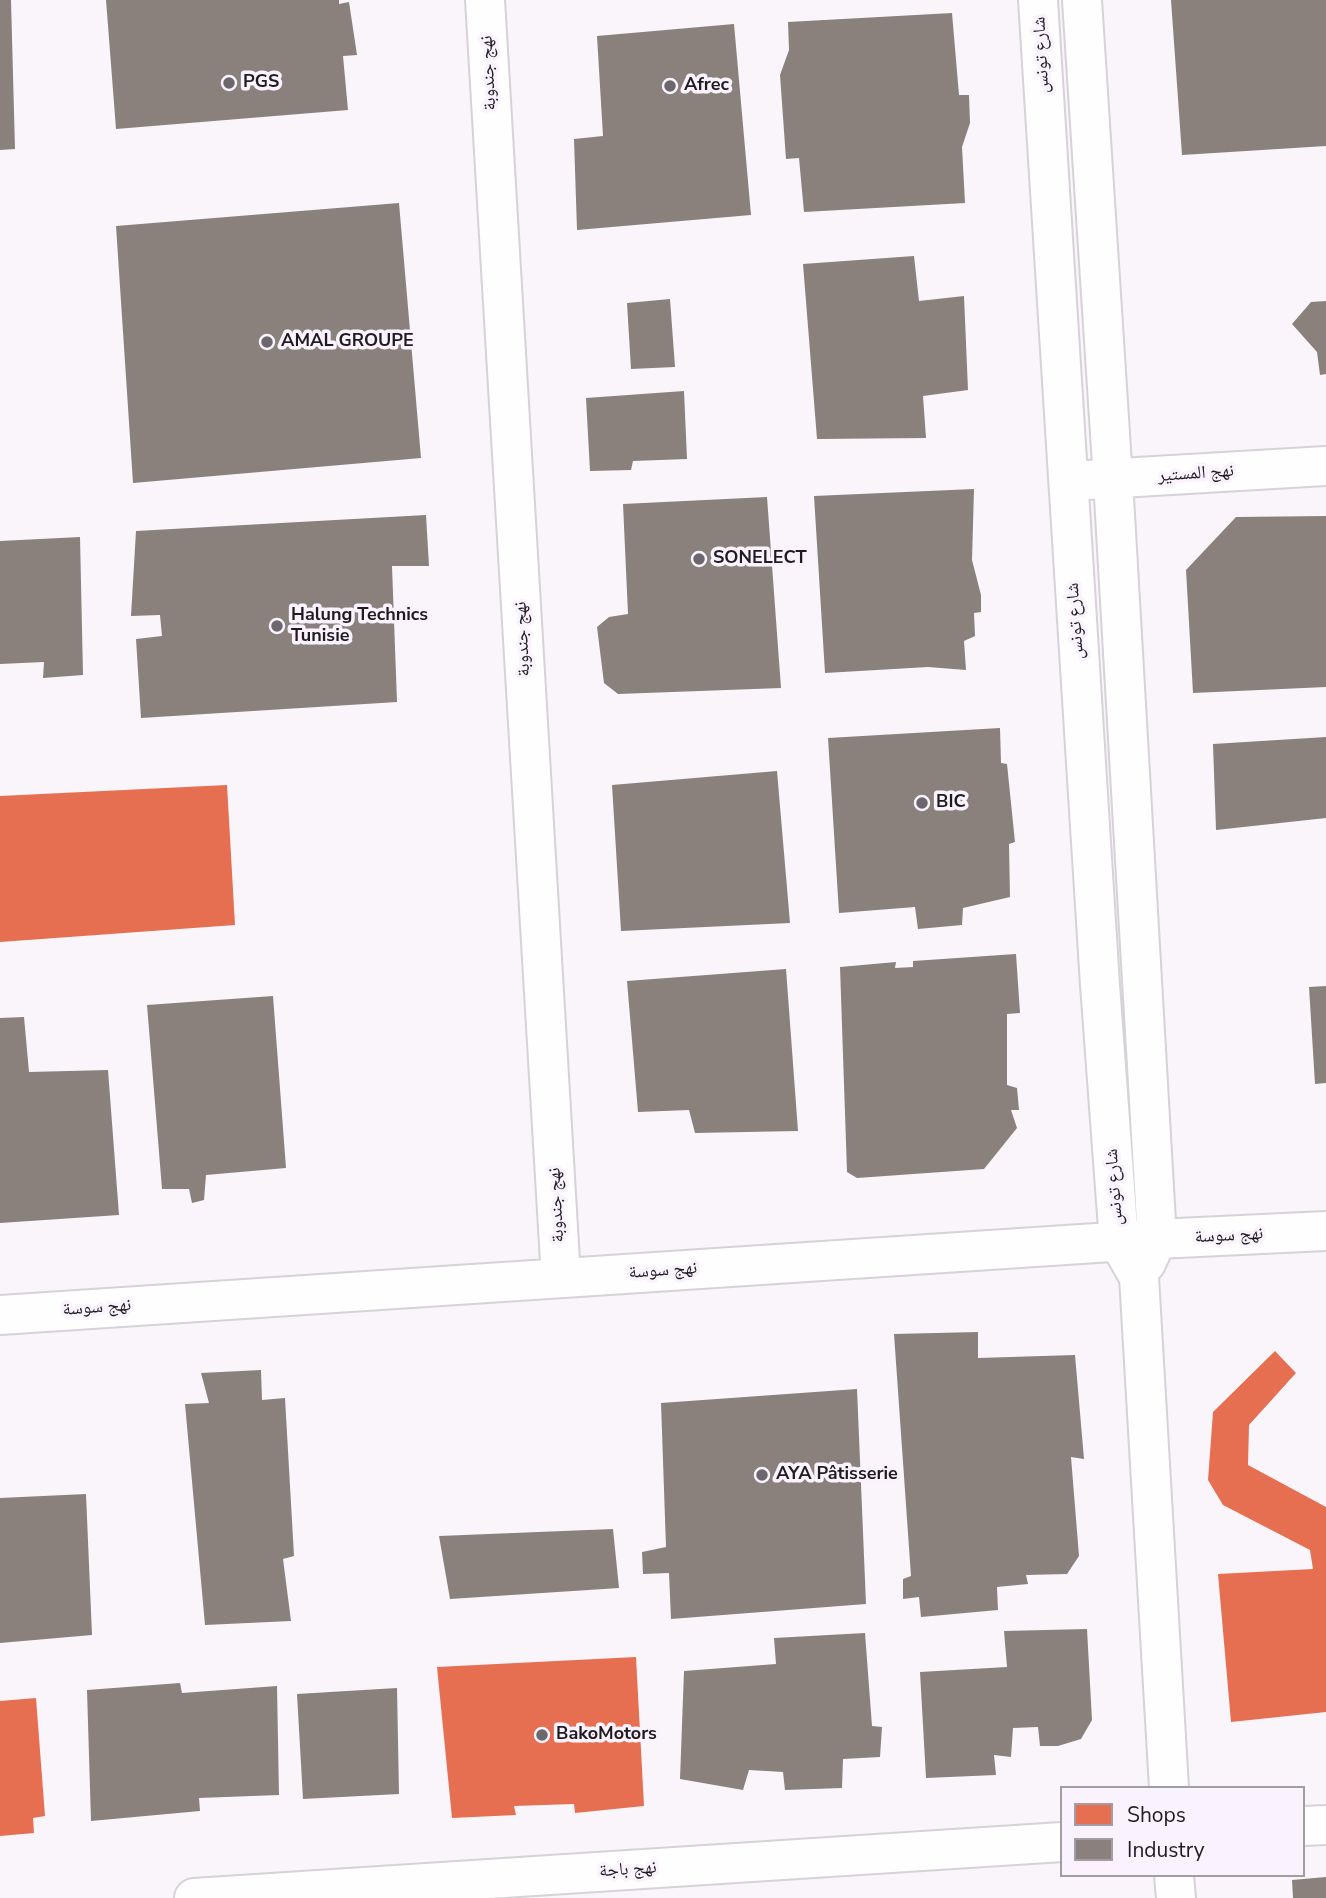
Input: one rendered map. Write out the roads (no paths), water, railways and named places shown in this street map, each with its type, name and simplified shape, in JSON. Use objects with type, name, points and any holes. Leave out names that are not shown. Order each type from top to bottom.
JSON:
[{"type":"street","name":"نهج جندوبة","points":[[485,0],[561,1278]]},
{"type":"street","name":"شارع تونس","points":[[1038,0],[1066,481],[1119,1242]]},
{"type":"street","points":[[1082,0],[1157,1239],[1139,1277]]},
{"type":"street","name":"نهج المستير","points":[[1066,481],[1326,466]]},
{"type":"street","name":"نهج سوسة","points":[[0,1315],[1157,1239],[1326,1231]]},
{"type":"street","points":[[1119,1242],[1139,1277],[1169,1786]]},
{"type":"street","points":[[1305,1826],[1326,1825]]},
{"type":"street","name":"نهج باجة","points":[[194,1898],[1060,1842]]},
{"type":"street","points":[[1174,1877],[1176,1898]]},
{"type":"place","name":"PGS","points":[[229,83]]},
{"type":"place","name":"Afrec","points":[[670,86]]},
{"type":"place","name":"AMAL GROUPE","points":[[267,342]]},
{"type":"place","name":"SONELECT","points":[[699,559]]},
{"type":"place","name":"Halung Technics Tunisie","points":[[277,626]]},
{"type":"place","name":"BIC","points":[[922,803]]},
{"type":"place","name":"AYA Pâtisserie","points":[[762,1475]]},
{"type":"place","name":"BakoMotors","points":[[542,1735]]}]
